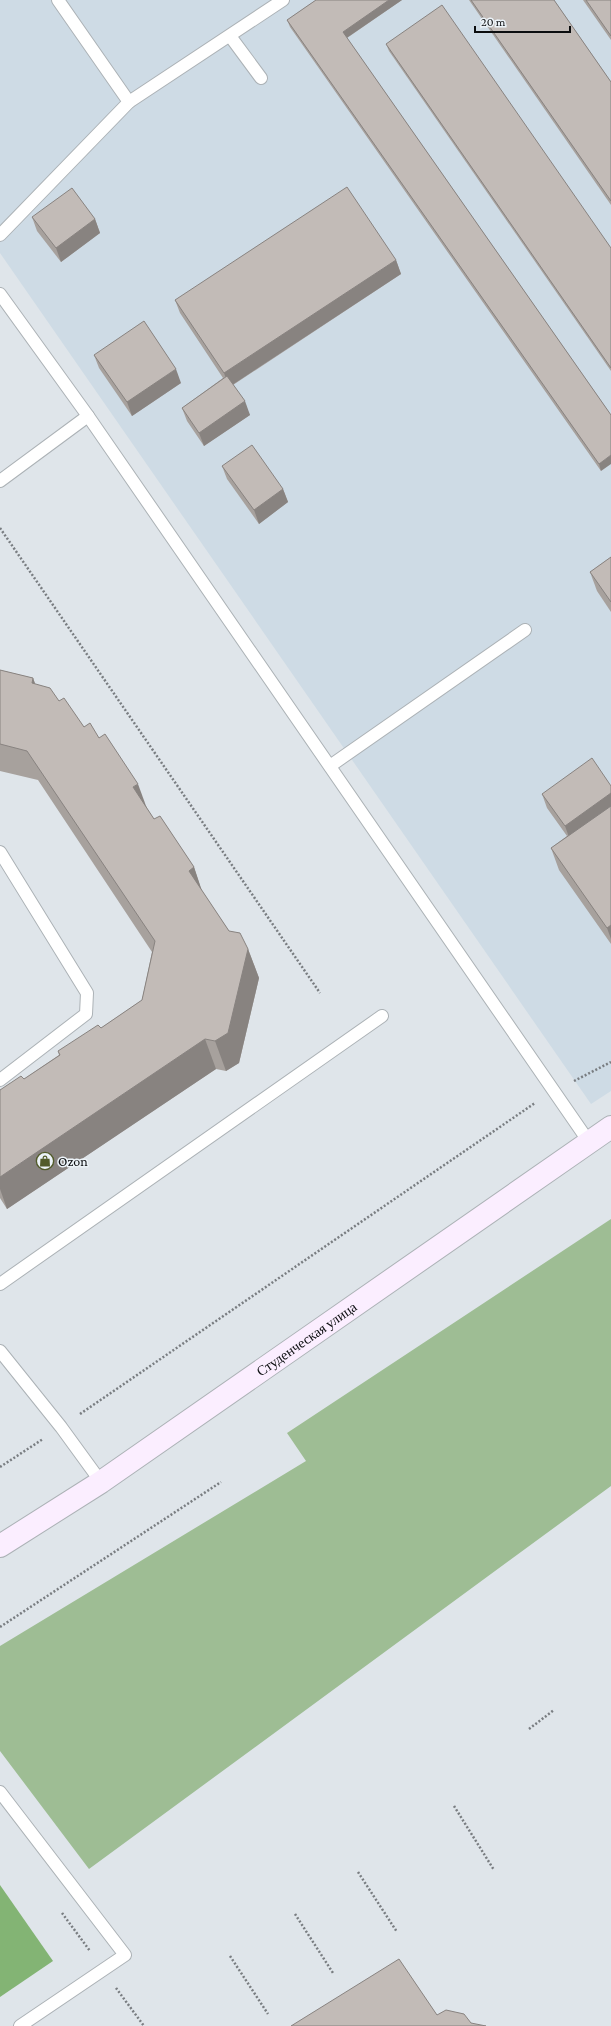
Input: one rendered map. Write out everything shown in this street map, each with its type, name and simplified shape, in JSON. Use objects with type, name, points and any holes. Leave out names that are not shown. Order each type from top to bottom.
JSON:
[{"type":"main road","name":"Студенческая улица","points":[[0,1546],[100,1482],[611,1127]]},
{"type":"lane","points":[[58,0],[129,102]]},
{"type":"lane","points":[[0,235],[129,102],[283,0]]},
{"type":"lane","points":[[230,36],[261,78]]},
{"type":"lane","points":[[0,294],[88,416],[589,1142]]},
{"type":"lane","points":[[0,481],[88,416]]},
{"type":"lane","points":[[330,766],[525,630]]},
{"type":"lane","points":[[0,852],[87,993],[86,1014],[0,1080]]},
{"type":"lane","points":[[0,1284],[382,1016]]},
{"type":"lane","points":[[0,1351],[62,1427],[100,1482]]},
{"type":"lane","points":[[0,1792],[125,1955],[20,2026]]},
{"type":"path","points":[[0,528],[320,993]]},
{"type":"path","points":[[0,1467],[62,1427],[554,1091],[601,1069],[611,1062]]},
{"type":"path","points":[[0,1628],[220,1482]]},
{"type":"path","points":[[529,1729],[554,1710]]},
{"type":"path","points":[[454,1806],[494,1870]]},
{"type":"path","points":[[358,1872],[397,1932]]},
{"type":"path","points":[[61,1913],[144,2026]]},
{"type":"path","points":[[295,1914],[333,1973]]},
{"type":"path","points":[[230,1956],[268,2014]]},
{"type":"shaded area","points":[[0,0],[611,0],[611,1091],[591,1104],[0,253]]},
{"type":"green space","points":[[611,1219],[611,1486],[89,1869],[0,1751],[0,1646],[306,1461],[287,1433]]},
{"type":"green space","points":[[0,1885],[53,1961],[0,1997]]},
{"type":"building","points":[[316,0],[389,0],[343,32],[611,415],[611,455],[599,464],[287,20]]},
{"type":"building","points":[[471,0],[554,0],[611,82],[611,201]]},
{"type":"building","points":[[586,0],[611,0],[611,36]]},
{"type":"building","points":[[442,5],[611,248],[611,368],[386,44]]},
{"type":"building","points":[[347,187],[396,260],[224,373],[175,300]]},
{"type":"building","points":[[72,188],[95,219],[56,248],[32,217]]},
{"type":"building","points":[[144,321],[176,369],[127,402],[94,355]]},
{"type":"building","points":[[227,376],[245,401],[199,433],[182,408]]},
{"type":"building","points":[[252,445],[283,489],[254,510],[222,466]]},
{"type":"building","points":[[611,557],[611,602],[590,572]]},
{"type":"building","points":[[0,670],[33,678],[32,683],[50,688],[59,701],[64,698],[84,727],[90,723],[99,738],[105,734],[138,784],[133,787],[154,819],[160,816],[194,867],[189,871],[229,931],[240,933],[248,949],[228,1033],[215,1041],[205,1039],[0,1177],[0,1090],[21,1076],[24,1079],[60,1055],[58,1051],[98,1025],[101,1028],[142,1000],[155,941],[27,751],[0,744]]},
{"type":"building","points":[[592,758],[611,786],[611,793],[565,826],[542,794]]},
{"type":"building","points":[[611,806],[611,925],[607,928],[551,848]]},
{"type":"building","points":[[399,1959],[437,2015],[446,2010],[464,2014],[471,2023],[486,2026],[291,2026]]},
{"type":"place","name":"Ozon","points":[[45,1161]]}]
